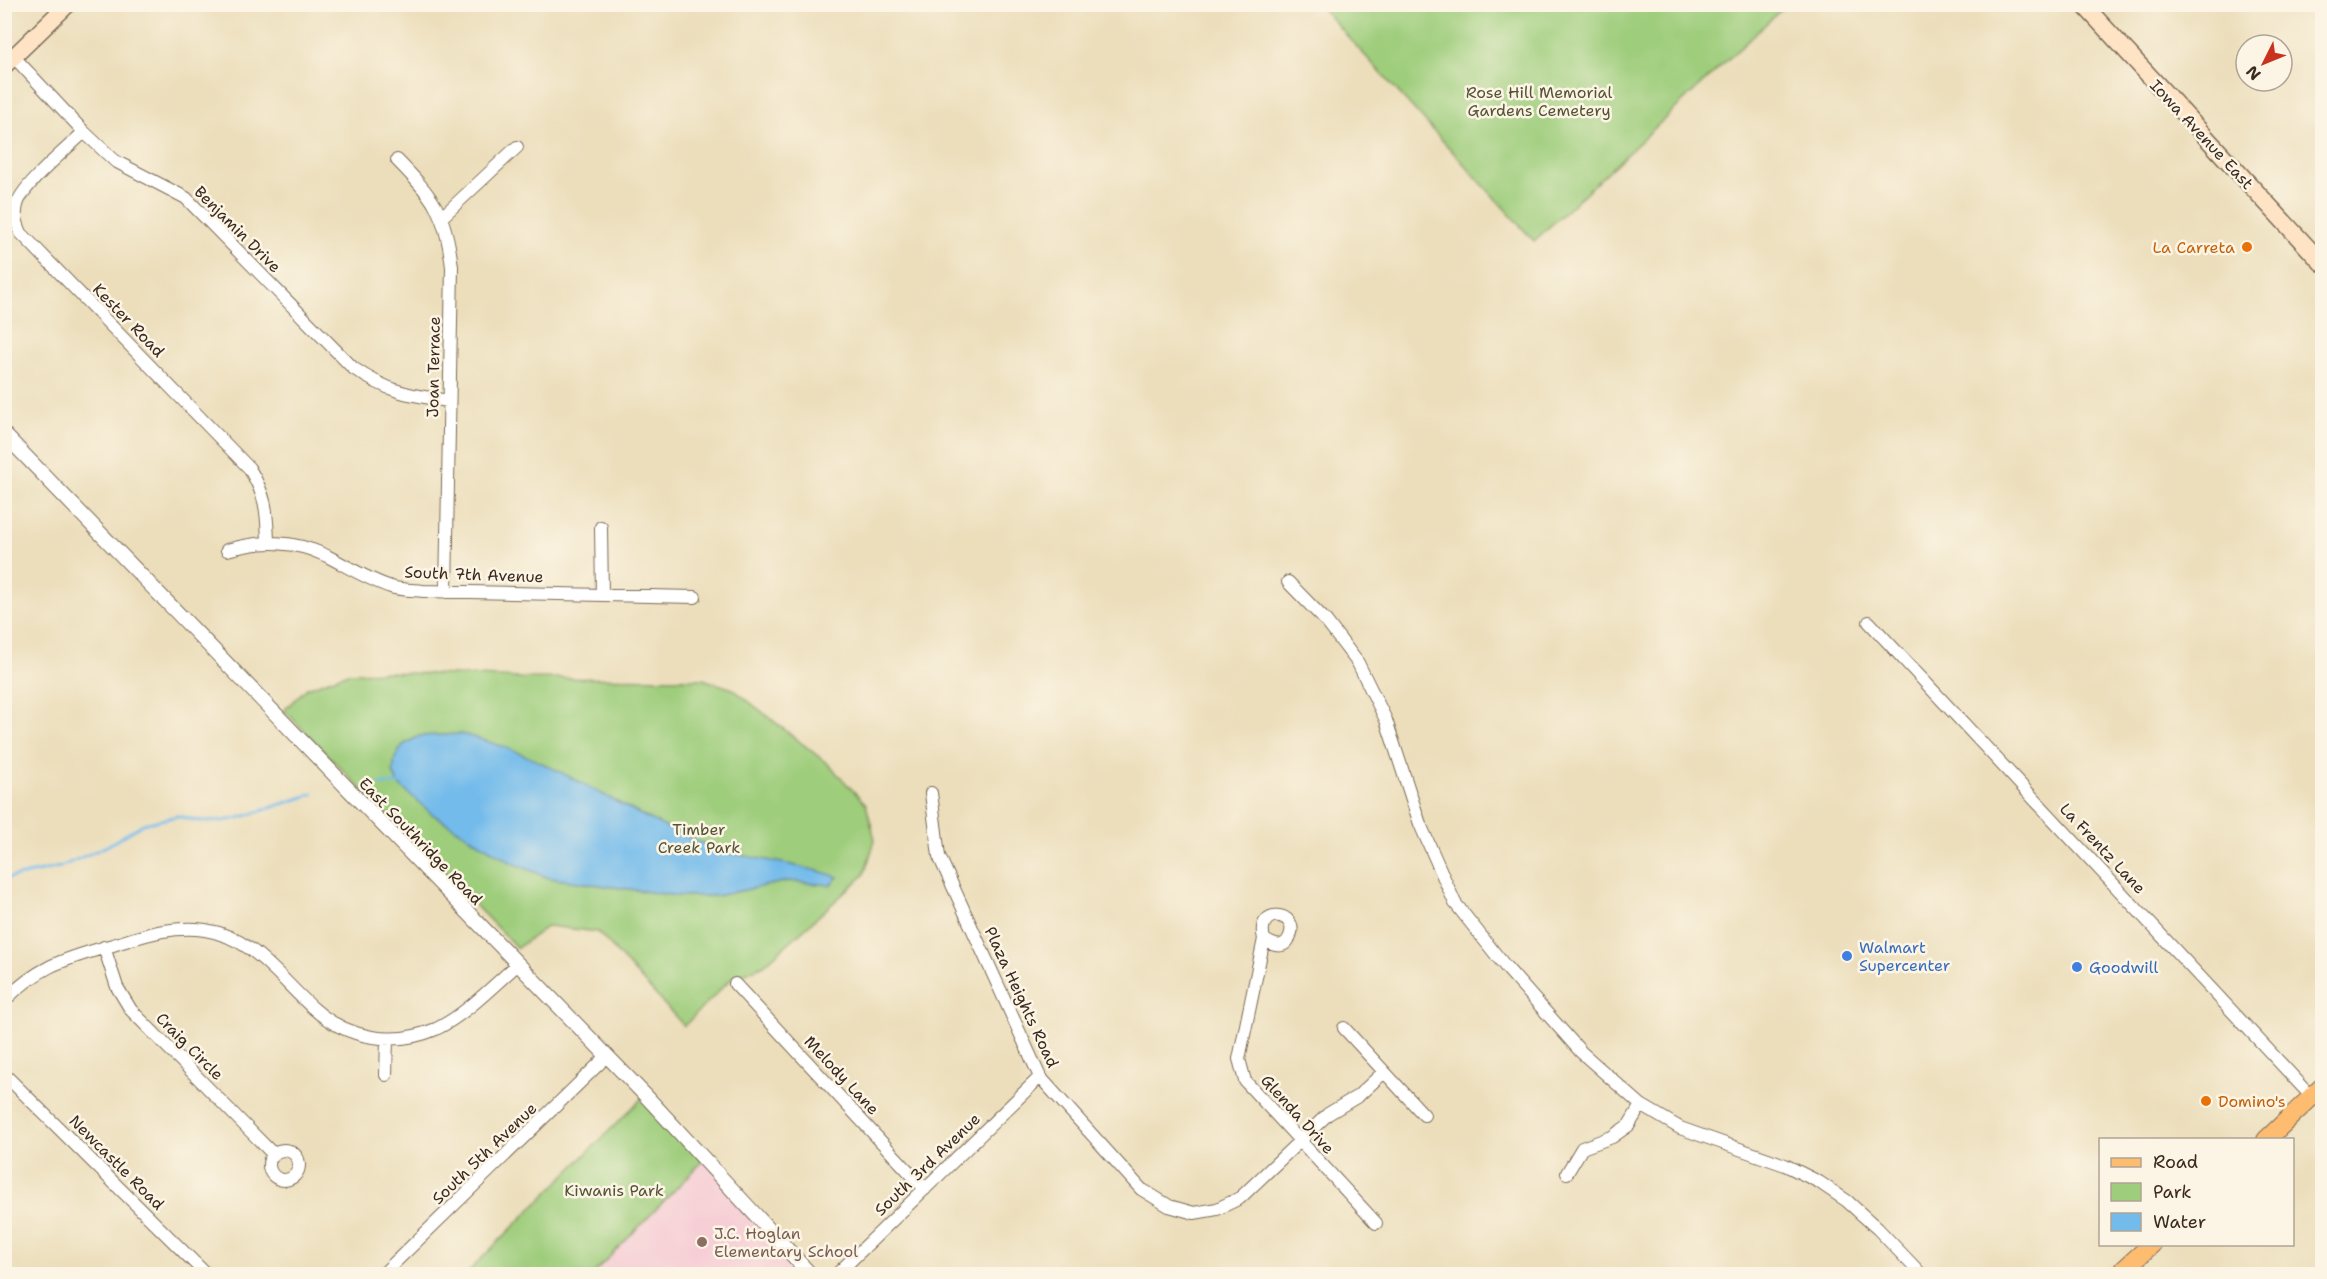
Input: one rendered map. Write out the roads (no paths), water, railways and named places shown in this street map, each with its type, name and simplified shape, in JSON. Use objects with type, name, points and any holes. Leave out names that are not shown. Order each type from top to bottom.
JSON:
[{"type":"main road","points":[[9,62],[68,4]]},
{"type":"main road","name":"Iowa Avenue East","points":[[2083,4],[2322,263]]},
{"type":"main road","points":[[2268,1138],[2317,1092]]},
{"type":"main road","points":[[2120,1275],[2151,1246]]},
{"type":"street","name":"Benjamin Drive","points":[[9,62],[115,161],[186,198],[353,368],[375,383],[405,395],[449,400]]},
{"type":"street","name":"Kester Road","points":[[84,132],[24,191],[17,204],[15,218],[21,233],[249,468],[261,488],[267,511],[268,542]]},
{"type":"street","points":[[442,217],[518,147]]},
{"type":"street","name":"Joan Terrace","points":[[397,160],[422,186],[442,217],[448,236],[452,267],[446,592]]},
{"type":"street","name":"East Southridge Road","points":[[4,434],[607,1056],[810,1275]]},
{"type":"street","points":[[601,527],[602,594]]},
{"type":"street","name":"South 7th Avenue","points":[[227,550],[268,542],[296,546],[324,555],[392,588],[446,592],[695,597]]},
{"type":"street","points":[[1288,582],[1326,621],[1358,663],[1386,720],[1420,824],[1455,903],[1505,966],[1581,1052],[1641,1106],[1680,1128],[1785,1166],[1819,1182],[1847,1201],[1878,1229],[1922,1275]]},
{"type":"street","name":"La Frentz Lane","points":[[1869,622],[2317,1092]]},
{"type":"street","name":"Plaza Heights Road","points":[[931,793],[939,856],[1040,1077],[1141,1189],[1168,1206],[1194,1213],[1217,1209],[1240,1198],[1328,1114],[1358,1096],[1384,1072]]},
{"type":"street","points":[[4,1001],[23,982],[47,967],[104,947],[168,930],[205,930],[244,943],[314,1010],[331,1022],[350,1032],[387,1040],[406,1038],[437,1028],[474,1002],[518,964]]},
{"type":"street","name":"Glenda Drive","points":[[1264,939],[1239,1059],[1245,1080],[1376,1223]]},
{"type":"street","name":"Craig Circle","points":[[104,947],[117,987],[130,1010],[273,1154]]},
{"type":"street","name":"Melody Lane","points":[[735,984],[925,1189]]},
{"type":"street","points":[[1344,1028],[1424,1115]]},
{"type":"street","points":[[386,1075],[387,1040]]},
{"type":"street","name":"South 5th Avenue","points":[[383,1275],[607,1056]]},
{"type":"street","name":"Newcastle Road","points":[[4,1074],[206,1275]]},
{"type":"street","name":"South 3rd Avenue","points":[[837,1275],[1040,1077]]},
{"type":"street","points":[[1568,1173],[1582,1148],[1612,1137],[1629,1125],[1641,1106]]},
{"type":"water","points":[[461,734],[524,755],[702,843],[736,854],[804,867],[838,877],[830,885],[788,881],[716,896],[678,896],[549,878],[510,862],[432,814],[398,784],[393,772],[395,758],[403,745],[419,736]]},
{"type":"waterway","points":[[381,784],[398,784]]},
{"type":"waterway","points":[[4,879],[60,867],[107,846],[143,824],[178,816],[199,821],[223,821],[313,794]]},
{"type":"place","name":"La Carreta","points":[[2247,247]]},
{"type":"place","name":"Walmart Supercenter","points":[[1847,956]]},
{"type":"place","name":"Goodwill","points":[[2077,967]]},
{"type":"place","name":"Domino's","points":[[2206,1101]]},
{"type":"place","name":"J.C. Hoglan Elementary School","points":[[702,1242]]},
{"type":"park label","name":"Rose Hill Memorial Gardens Cemetery","points":[[1539,101]]},
{"type":"park label","name":"Timber Creek Park","points":[[699,838]]},
{"type":"park label","name":"Kiwanis Park","points":[[614,1190]]}]
